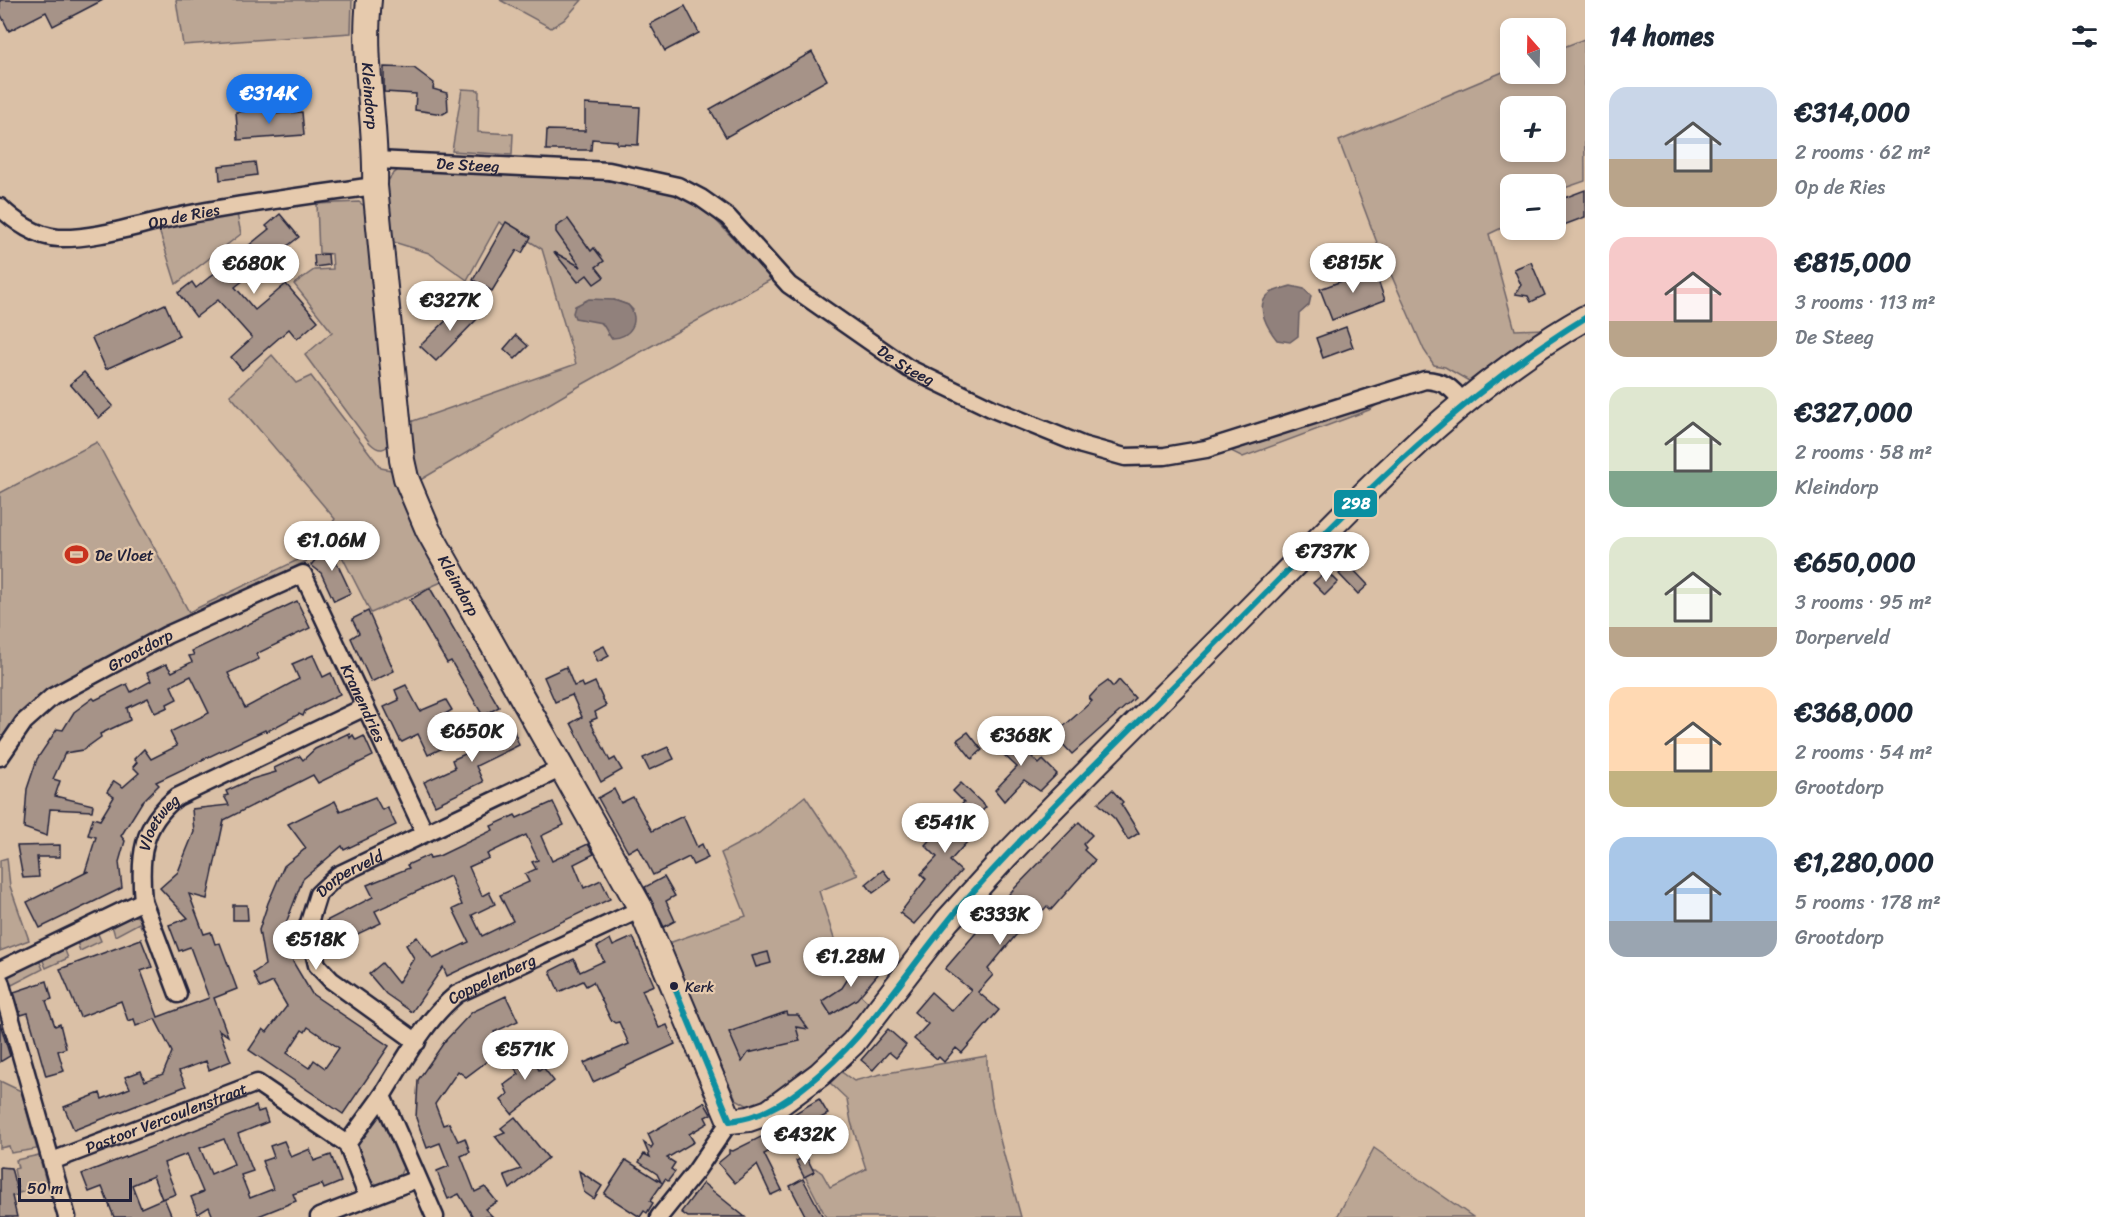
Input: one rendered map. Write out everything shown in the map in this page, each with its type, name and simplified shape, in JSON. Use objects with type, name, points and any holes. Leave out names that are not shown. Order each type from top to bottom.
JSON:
[{"type":"street","name":"Kleindorp","points":[[369,0],[368,98],[376,160],[375,186],[402,460],[406,478],[428,530],[641,909],[730,1121]]},
{"type":"street","name":"De Steeg","points":[[376,160],[609,171],[678,186],[701,198],[728,217],[789,285],[831,317],[908,368],[993,409],[1083,445],[1125,457],[1165,456],[1206,449],[1425,380],[1438,381],[1453,389],[1462,402]]},
{"type":"street","name":"Op de Ries","points":[[0,207],[11,218],[36,233],[59,238],[226,207],[375,186]]},
{"type":"street","points":[[659,1217],[696,1171],[730,1121],[749,1119],[769,1112],[820,1074],[853,1043],[947,921],[1005,857],[1378,480],[1462,402],[1541,342],[1585,318]]},
{"type":"street","name":"Kranendries","points":[[303,574],[425,833]]},
{"type":"street","name":"Grootdorp","points":[[0,757],[24,722],[52,696],[167,635],[303,574]]},
{"type":"street","name":"Vloetweg","points":[[178,994],[143,901],[141,877],[143,844],[154,820],[168,804],[206,782],[365,707]]},
{"type":"street","name":"Dorperveld","points":[[417,1042],[331,980],[317,964],[308,926],[318,894],[338,875],[562,768]]},
{"type":"street","points":[[0,970],[143,901]]},
{"type":"street","name":"Coppelenberg","points":[[347,1144],[443,1005],[457,994],[641,909]]},
{"type":"street","points":[[0,981],[67,1217]]},
{"type":"street","name":"Pastoor Vercoulenstraat","points":[[52,1161],[257,1083],[347,1144]]},
{"type":"street","points":[[382,1096],[435,1217]]},
{"type":"street","points":[[347,1144],[368,1198]]},
{"type":"street","points":[[318,1217],[417,1179]]},
{"type":"shaded area","points":[[176,0],[352,0],[351,33],[183,45]]},
{"type":"shaded area","points":[[500,0],[582,0],[564,20],[551,28]]},
{"type":"shaded area","points":[[1584,39],[1585,181],[1566,188],[1566,174],[1500,174],[1500,229],[1489,234],[1515,330],[1543,329],[1469,381],[1445,367],[1434,365],[1424,350],[1376,240],[1339,141],[1500,73],[1500,84],[1566,84],[1566,46]]},
{"type":"shaded area","points":[[462,89],[479,90],[478,132],[513,134],[512,155],[452,151]]},
{"type":"shaded area","points":[[398,170],[602,180],[658,187],[706,210],[772,279],[583,384],[417,482],[410,422],[576,364],[542,249],[499,222],[467,280],[429,253],[387,240],[384,192],[391,176]],"holes":[[[614,300],[628,305],[633,310],[608,335],[606,326],[597,321]]]},
{"type":"shaded area","points":[[359,202],[367,208],[392,440],[382,449],[370,443],[305,355],[332,332],[294,284],[314,270],[333,269],[332,254],[319,253],[317,204]]},
{"type":"shaded area","points":[[237,214],[241,234],[176,284],[159,230]]},
{"type":"shaded area","points":[[1291,286],[1304,289],[1311,296],[1309,305],[1299,314],[1298,336],[1290,342],[1277,340],[1264,318],[1262,306],[1270,293]]},
{"type":"shaded area","points":[[589,299],[614,300],[628,305],[634,317],[632,328],[624,335],[611,338],[602,323],[575,318],[573,313],[575,306]]},
{"type":"shaded area","points":[[272,355],[296,383],[311,376],[381,468],[391,470],[399,480],[446,580],[371,613],[328,529],[335,519],[230,395]]},
{"type":"shaded area","points":[[1380,403],[1369,410],[1243,457],[1231,451]]},
{"type":"shaded area","name":"De Vloet","points":[[97,442],[189,612],[308,555],[307,561],[76,674],[54,690],[0,747],[0,493]]},
{"type":"shaded area","points":[[805,796],[858,875],[819,891],[848,983],[870,1004],[834,1048],[781,1091],[750,1107],[736,1099],[666,944],[746,916],[721,853],[759,833]]},
{"type":"shaded area","points":[[7,858],[10,886],[29,940],[0,951],[0,860]]},
{"type":"shaded area","points":[[129,913],[142,919],[141,927],[139,923],[115,936],[111,922]]},
{"type":"shaded area","points":[[96,929],[101,941],[80,951],[76,939]]},
{"type":"shaded area","points":[[63,945],[68,958],[46,968],[41,956]]},
{"type":"shaded area","points":[[38,958],[43,969],[6,988],[4,976]]},
{"type":"shaded area","points":[[987,1056],[994,1115],[1021,1217],[826,1217],[804,1174],[815,1168],[822,1173],[830,1187],[866,1169],[851,1122],[847,1099],[828,1081],[840,1071],[854,1081],[881,1074]]},
{"type":"shaded area","points":[[0,1081],[21,1091],[37,1149],[11,1153],[9,1146],[0,1148]]},
{"type":"shaded area","points":[[381,1112],[404,1166],[398,1179],[380,1186],[364,1169],[357,1146],[366,1127]]},
{"type":"shaded area","points":[[1374,1148],[1473,1217],[1337,1217]]},
{"type":"shaded area","points":[[39,1155],[47,1185],[19,1193],[14,1169],[18,1168],[16,1160]]},
{"type":"building","points":[[0,0],[103,0],[53,26],[46,12],[9,31],[0,13]]},
{"type":"building","points":[[685,6],[699,33],[665,51],[650,24]]},
{"type":"building","points":[[812,52],[827,80],[726,137],[710,109]]},
{"type":"building","points":[[384,67],[414,68],[434,83],[433,89],[447,93],[448,111],[443,114],[415,110],[416,94],[384,92]]},
{"type":"building","points":[[585,104],[640,107],[638,145],[592,139],[591,150],[546,150],[547,130],[585,131]]},
{"type":"building","points":[[272,110],[272,114],[302,112],[304,135],[238,140],[236,112]]},
{"type":"building","points":[[255,162],[257,175],[220,180],[219,166]]},
{"type":"building","points":[[1585,190],[1585,217],[1566,224],[1566,197]]},
{"type":"building","points":[[280,214],[299,237],[235,287],[255,310],[286,284],[318,321],[297,339],[289,329],[242,370],[231,357],[252,338],[218,300],[196,317],[178,293],[192,282],[196,288],[269,229],[266,226]]},
{"type":"building","points":[[568,219],[591,251],[594,248],[604,261],[596,267],[604,277],[594,284],[587,275],[578,282],[554,252],[581,267],[556,232],[556,227]]},
{"type":"building","points":[[506,222],[531,237],[522,253],[517,250],[492,291],[473,280]]},
{"type":"building","points":[[328,254],[329,265],[315,267],[314,255]]},
{"type":"building","points":[[1531,262],[1545,295],[1531,302],[1528,296],[1515,294],[1521,285],[1514,269]]},
{"type":"building","points":[[1374,269],[1385,300],[1332,320],[1320,289]]},
{"type":"building","points":[[464,303],[479,317],[436,361],[420,346]]},
{"type":"building","points":[[165,304],[179,336],[106,369],[92,338]]},
{"type":"building","points":[[1346,327],[1353,347],[1323,358],[1316,338]]},
{"type":"building","points":[[516,335],[528,346],[515,359],[504,349]]},
{"type":"building","points":[[84,372],[113,406],[99,418],[70,384]]},
{"type":"building","points":[[332,540],[340,557],[335,559],[351,593],[334,601],[321,573],[311,565]]},
{"type":"building","points":[[1349,565],[1368,585],[1358,594],[1339,574]]},
{"type":"building","points":[[1327,571],[1338,582],[1325,595],[1313,583]]},
{"type":"building","points":[[430,588],[499,707],[483,716],[451,661],[447,663],[410,600]]},
{"type":"building","points":[[297,601],[310,628],[256,654],[259,659],[228,673],[245,708],[299,679],[292,664],[313,655],[323,677],[331,673],[340,694],[305,711],[303,716],[299,714],[266,732],[265,730],[156,782],[159,785],[142,802],[121,836],[125,841],[119,862],[122,888],[40,928],[27,902],[89,871],[85,872],[96,837],[88,835],[93,818],[100,820],[114,797],[107,792],[114,781],[123,787],[139,773],[133,767],[137,762],[134,759],[144,749],[151,759],[177,746],[170,732],[209,713],[191,676],[171,686],[177,699],[167,704],[168,707],[155,713],[148,698],[127,708],[130,720],[100,734],[101,737],[83,750],[65,753],[53,779],[60,781],[55,796],[93,805],[92,811],[50,809],[47,836],[24,828],[27,789],[37,759],[57,729],[63,730],[74,712],[93,698],[95,700],[127,684],[131,692],[151,681],[147,673],[166,664],[172,672],[192,662],[189,656],[194,655],[192,651]]},
{"type":"building","points":[[368,611],[394,671],[371,682],[351,638],[359,633],[352,619]]},
{"type":"building","points":[[604,646],[609,656],[598,662],[593,651]]},
{"type":"building","points":[[566,667],[574,686],[582,683],[584,687],[595,682],[606,706],[595,712],[597,718],[590,721],[610,761],[615,758],[622,770],[601,782],[571,723],[582,717],[572,695],[555,702],[544,677]]},
{"type":"building","points":[[1119,680],[1135,698],[1072,754],[1054,735],[1092,701],[1089,698],[1097,689],[1108,681],[1113,687]]},
{"type":"building","points":[[406,685],[420,711],[446,700],[452,710],[433,721],[445,747],[428,755],[418,734],[402,742],[400,740],[384,707],[399,700],[395,690]]},
{"type":"building","points":[[490,716],[500,734],[513,728],[519,745],[476,766],[483,782],[435,805],[424,782],[455,768],[452,760],[476,749],[472,741],[482,735],[476,725]]},
{"type":"building","points":[[1005,729],[1039,764],[1043,760],[1057,774],[1040,791],[1024,780],[1004,801],[995,790],[1017,767],[991,743]]},
{"type":"building","points":[[968,732],[982,750],[972,759],[957,740]]},
{"type":"building","points":[[349,733],[350,738],[353,735],[356,740],[364,736],[373,756],[318,783],[313,775],[224,820],[207,899],[189,894],[204,934],[211,932],[215,944],[220,943],[237,989],[214,998],[228,1036],[219,1030],[231,1061],[209,1070],[206,1061],[179,1071],[186,1086],[74,1130],[64,1107],[100,1093],[102,1099],[130,1088],[125,1077],[141,1071],[145,1081],[163,1074],[172,1052],[155,1019],[136,1026],[134,1019],[128,1021],[121,1001],[80,1017],[60,969],[141,939],[152,967],[141,971],[158,1017],[209,998],[190,947],[179,951],[169,925],[188,918],[160,888],[178,872],[194,832],[192,809],[229,805],[224,796],[228,795],[226,791],[252,779],[276,772],[274,768],[300,756],[303,760],[315,749]]},
{"type":"building","points":[[668,747],[674,759],[649,770],[643,758]]},
{"type":"building","points":[[961,783],[986,807],[968,826],[976,832],[950,861],[961,871],[914,924],[900,913],[926,879],[921,874],[937,857],[925,845],[964,802],[953,791]]},
{"type":"building","points":[[614,789],[621,803],[633,797],[652,831],[683,816],[697,847],[702,844],[708,858],[693,865],[689,857],[653,875],[638,846],[628,852],[598,798]]},
{"type":"building","points":[[1112,790],[1123,802],[1121,804],[1139,833],[1128,840],[1115,819],[1098,803]]},
{"type":"building","points":[[375,797],[382,810],[387,807],[396,825],[344,850],[342,846],[303,879],[286,923],[293,962],[312,994],[389,1046],[343,1114],[249,1050],[263,1029],[267,1032],[287,1006],[273,982],[260,988],[253,973],[265,965],[259,930],[268,903],[284,866],[306,848],[288,824],[335,801],[340,811]],"holes":[[[308,1027],[339,1048],[325,1068],[314,1060],[309,1068],[287,1053],[302,1030],[305,1032]]]},
{"type":"building","points":[[553,802],[564,825],[541,836],[552,861],[588,844],[594,854],[574,864],[584,888],[601,880],[610,899],[447,976],[443,967],[412,1012],[386,994],[369,974],[382,963],[398,983],[414,958],[406,945],[417,937],[433,959],[469,942],[453,909],[462,905],[450,876],[375,911],[381,923],[353,936],[357,944],[341,952],[326,921],[373,897],[367,885],[409,868],[407,865],[429,855],[430,858],[439,856],[493,830],[491,826],[515,815],[517,818]],"holes":[[[526,835],[538,860],[532,862],[536,869],[525,874],[529,882],[500,895],[513,921],[482,936],[472,915],[495,904],[489,892],[482,896],[469,867],[489,858],[487,854]]]},
{"type":"building","points":[[1079,822],[1092,835],[1083,844],[1086,848],[1084,850],[1095,860],[1051,910],[1047,906],[1038,916],[1036,914],[1030,918],[988,969],[993,975],[978,992],[999,1010],[962,1053],[956,1048],[944,1062],[939,1057],[937,1059],[914,1039],[928,1024],[914,1012],[931,992],[952,1011],[971,990],[945,969],[1010,893]]},
{"type":"building","points":[[60,845],[60,857],[37,857],[39,877],[23,878],[17,846]]},
{"type":"building","points":[[883,870],[891,880],[873,893],[866,884]]},
{"type":"building","points":[[664,877],[675,896],[666,901],[675,921],[664,927],[645,887]]},
{"type":"building","points":[[233,905],[247,905],[248,920],[233,920]]},
{"type":"building","points":[[633,937],[654,985],[642,990],[659,1028],[667,1025],[675,1044],[593,1082],[584,1063],[629,1044],[619,1022],[615,1023],[611,1020],[593,982],[586,986],[583,981],[559,992],[550,971],[574,959],[580,972],[604,961],[597,947],[610,939],[613,946]]},
{"type":"building","points":[[871,940],[882,949],[869,964],[858,955]]},
{"type":"building","points":[[768,952],[771,963],[756,967],[752,956]]},
{"type":"building","points":[[860,960],[878,974],[857,999],[831,1015],[822,1001],[842,988]]},
{"type":"building","points":[[47,981],[52,999],[46,1001],[55,1026],[60,1024],[66,1048],[58,1051],[64,1071],[46,1076],[28,1013],[21,1015],[14,992]]},
{"type":"building","points":[[506,996],[518,1021],[494,1032],[506,1047],[466,1077],[458,1071],[435,1104],[443,1125],[449,1123],[458,1141],[465,1138],[470,1152],[461,1156],[475,1192],[485,1187],[497,1202],[485,1209],[493,1217],[473,1217],[459,1194],[448,1199],[437,1171],[449,1166],[440,1143],[427,1148],[416,1118],[418,1080],[445,1041],[472,1012]]},
{"type":"building","points":[[786,1012],[787,1015],[798,1015],[808,1029],[796,1027],[800,1041],[748,1053],[742,1062],[729,1032]]},
{"type":"building","points":[[0,1023],[10,1056],[0,1062]]},
{"type":"building","points":[[888,1029],[906,1045],[896,1058],[889,1052],[873,1070],[861,1060]]},
{"type":"building","points":[[524,1047],[539,1070],[543,1067],[554,1081],[512,1114],[501,1100],[508,1094],[504,1085],[519,1074],[507,1058]]},
{"type":"building","points":[[819,1099],[828,1114],[772,1145],[774,1149],[764,1154],[782,1190],[771,1195],[757,1165],[735,1183],[718,1163],[729,1154],[729,1150],[733,1151],[777,1129],[775,1125]]},
{"type":"building","points":[[704,1102],[711,1114],[705,1117],[708,1123],[689,1134],[694,1142],[667,1158],[675,1163],[671,1169],[675,1172],[668,1181],[665,1179],[650,1201],[653,1203],[647,1213],[644,1211],[640,1217],[604,1194],[626,1160],[661,1182],[657,1174],[639,1162],[644,1154],[650,1157],[644,1143],[651,1148],[653,1145],[648,1134]]},
{"type":"building","points":[[256,1106],[258,1112],[264,1110],[268,1122],[238,1134],[253,1171],[241,1175],[250,1198],[273,1189],[262,1161],[274,1157],[270,1146],[284,1141],[291,1157],[310,1149],[314,1161],[331,1155],[341,1182],[324,1189],[322,1184],[293,1194],[296,1201],[256,1217],[213,1217],[209,1207],[198,1214],[191,1197],[203,1192],[187,1154],[164,1163],[176,1194],[164,1198],[172,1217],[114,1217],[102,1187],[89,1192],[82,1174]],"holes":[[[224,1139],[234,1164],[211,1174],[200,1148]],[[153,1176],[162,1199],[141,1208],[132,1185]]]},
{"type":"building","points":[[515,1117],[548,1158],[510,1189],[504,1175],[521,1169],[495,1136],[505,1132],[501,1128]]},
{"type":"building","points":[[806,1156],[814,1172],[804,1177],[796,1161]]},
{"type":"building","points":[[0,1167],[11,1168],[18,1195],[12,1196],[17,1217],[0,1217]]},
{"type":"building","points":[[579,1171],[602,1186],[594,1199],[584,1192]]},
{"type":"building","points":[[803,1179],[823,1217],[806,1217],[790,1186]]},
{"type":"building","points":[[703,1183],[745,1217],[688,1217],[681,1212]]},
{"type":"transit line","name":"298","points":[[730,1121],[756,1115],[780,1104],[822,1072],[881,1009],[952,916],[1003,859],[1360,499],[1445,421],[1536,350],[1585,318]]},
{"type":"transit line","name":"298","points":[[674,986],[730,1121]]},
{"type":"place","name":"De Vloet","points":[[77,555]]},
{"type":"place","name":"Kerk","points":[[674,986]]}]
